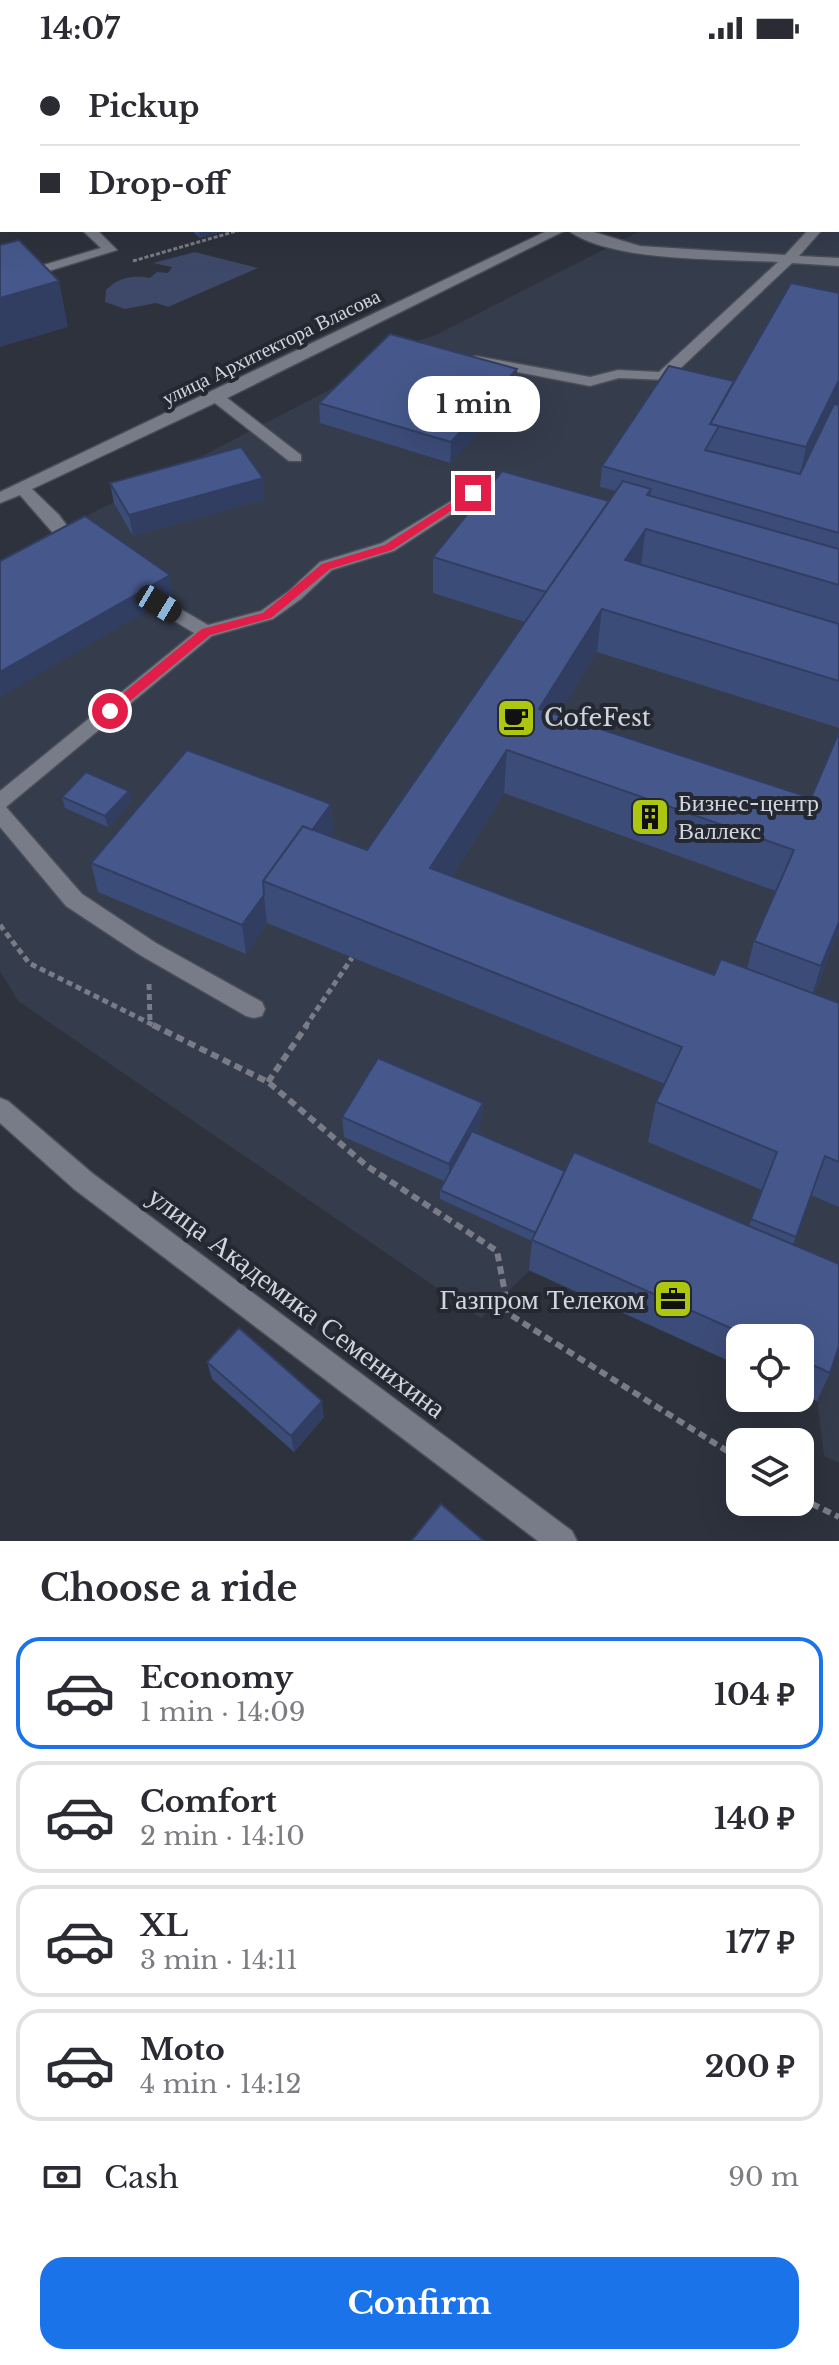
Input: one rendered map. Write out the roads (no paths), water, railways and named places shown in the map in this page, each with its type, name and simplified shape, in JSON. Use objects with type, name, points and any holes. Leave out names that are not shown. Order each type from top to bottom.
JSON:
[{"type":"street","points":[[0,282],[110,250],[91,232]]},
{"type":"street","name":"улица Архитектора Власова","points":[[0,498],[555,232]]},
{"type":"street","points":[[580,232],[640,250],[839,262]]},
{"type":"street","points":[[460,357],[590,382],[618,374],[663,377],[768,281],[813,232]]},
{"type":"street","points":[[216,397],[295,458]]},
{"type":"street","points":[[22,488],[53,519],[73,545]]},
{"type":"street","points":[[0,802],[206,632],[267,615],[326,566],[388,547],[473,493]]},
{"type":"street","points":[[159,604],[206,632]]},
{"type":"street","points":[[0,813],[74,900],[148,949],[254,1009]]},
{"type":"street","name":"улица Академика Семенихина","points":[[0,1108],[83,1181],[562,1541]]},
{"type":"place","name":"CofeFest","points":[[516,718]]},
{"type":"place","name":"Бизнес-центр Валлекс","points":[[650,817]]},
{"type":"place","name":"Газпром Телеком","points":[[673,1299]]}]
